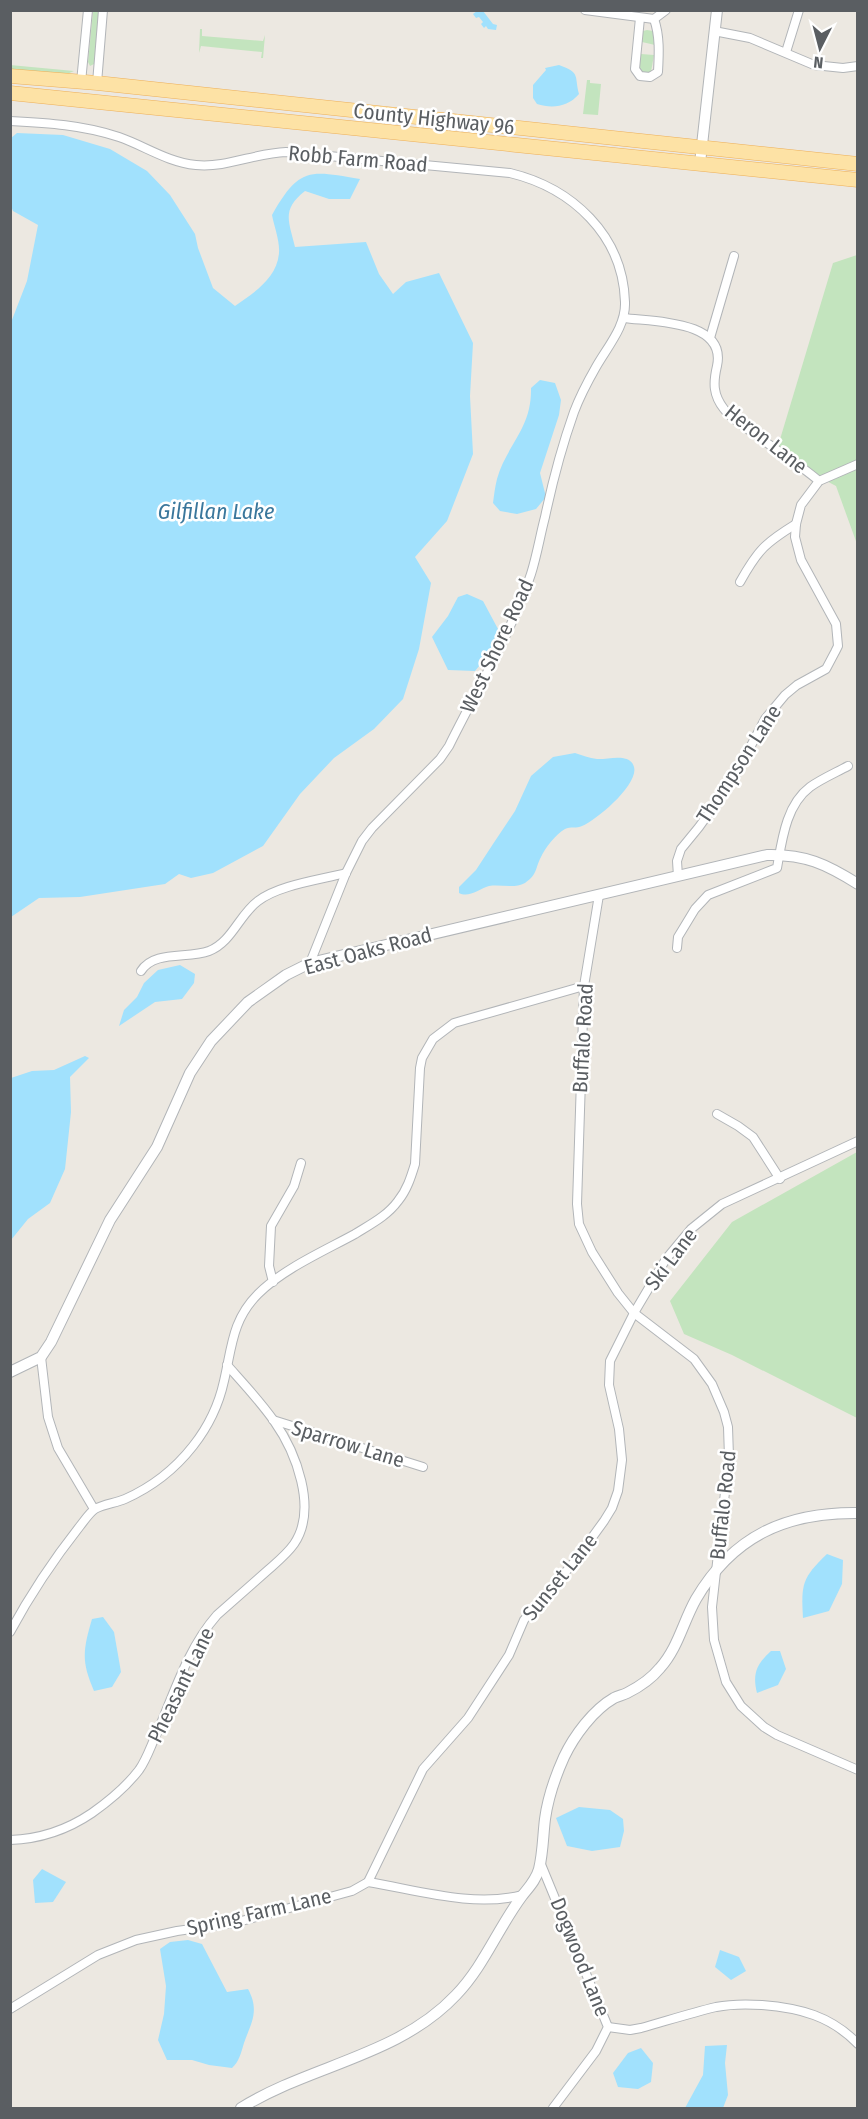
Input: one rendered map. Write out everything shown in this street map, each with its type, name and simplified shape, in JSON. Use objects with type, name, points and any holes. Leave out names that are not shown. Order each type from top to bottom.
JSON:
[{"type":"main road","name":"County Highway 96","points":[[10,76],[98,83],[858,165]]},
{"type":"main road","name":"County Highway 96","points":[[10,93],[858,180]]},
{"type":"street","points":[[81,82],[88,10]]},
{"type":"street","points":[[98,83],[103,10]]},
{"type":"street","points":[[585,10],[654,19],[666,10]]},
{"type":"street","points":[[700,163],[717,10]]},
{"type":"street","points":[[786,52],[799,10]]},
{"type":"street","points":[[640,18],[634,69],[640,76],[650,77],[658,72],[659,52],[654,19]]},
{"type":"street","points":[[714,32],[750,38],[786,52],[799,60],[814,64],[843,68],[858,66]]},
{"type":"street","name":"Robb Farm Road","points":[[10,121],[54,123],[99,131],[168,159],[198,165],[227,163],[257,155],[286,152],[501,171],[527,177],[544,183],[572,200],[602,232],[621,272],[624,286],[624,318]]},
{"type":"street","name":"Heron Lane","points":[[734,256],[710,338],[718,360],[714,375],[714,389],[722,407],[736,420],[819,481]]},
{"type":"street","points":[[624,318],[691,327],[705,333],[710,338]]},
{"type":"street","name":"West Shore Road","points":[[310,963],[353,856],[372,828],[430,770],[449,746],[517,613],[532,572],[575,411],[595,369],[624,318]]},
{"type":"street","name":"Thompson Lane","points":[[678,876],[677,861],[681,849],[734,778],[769,713],[791,690],[826,669],[836,652],[838,645],[836,624],[801,560],[797,548],[796,524],[801,505],[819,481],[858,464]]},
{"type":"street","points":[[740,582],[754,555],[796,524]]},
{"type":"street","points":[[678,948],[678,937],[701,902],[717,891],[777,868],[788,818],[796,802],[811,787],[848,766]]},
{"type":"street","name":"East Oaks Road","points":[[41,1357],[61,1324],[110,1220],[157,1147],[200,1056],[223,1026],[248,1002],[286,975],[310,963],[753,858],[779,855],[808,859],[821,863],[858,884]]},
{"type":"street","points":[[141,971],[144,966],[155,959],[199,953],[217,947],[225,941],[249,909],[266,896],[346,873]]},
{"type":"street","name":"Buffalo Road","points":[[599,895],[584,986],[577,1204],[579,1224],[592,1252],[634,1313],[694,1359],[712,1384],[724,1412],[728,1427],[729,1457],[712,1608],[714,1640],[721,1669],[737,1700],[752,1718],[777,1736],[858,1770]]},
{"type":"street","points":[[10,1632],[50,1566],[94,1509],[124,1499],[156,1482],[181,1460],[203,1432],[212,1416],[221,1391],[231,1340],[242,1315],[259,1293],[273,1282],[380,1219],[399,1200],[409,1183],[415,1164],[420,1068],[428,1047],[441,1031],[454,1023],[584,986]]},
{"type":"street","points":[[717,1114],[753,1137],[780,1179]]},
{"type":"street","name":"Ski Lane","points":[[634,1313],[666,1259],[691,1229],[722,1204],[858,1141]]},
{"type":"street","points":[[273,1282],[269,1266],[271,1226],[294,1186],[301,1163]]},
{"type":"street","name":"Sunset Lane","points":[[368,1882],[423,1769],[468,1718],[508,1655],[524,1620],[575,1561],[612,1508],[618,1491],[622,1460],[619,1430],[609,1385],[610,1360],[634,1313]]},
{"type":"street","points":[[10,1372],[41,1357],[48,1417],[58,1448],[94,1509]]},
{"type":"street","name":"Pheasant Lane","points":[[10,1840],[39,1838],[67,1828],[102,1806],[132,1778],[146,1758],[193,1651],[207,1626],[287,1554],[304,1524],[306,1502],[294,1462],[273,1420],[227,1365]]},
{"type":"street","name":"Sparrow Lane","points":[[273,1420],[423,1467]]},
{"type":"street","points":[[242,2109],[271,2092],[390,2043],[428,2020],[455,1997],[481,1963],[522,1895],[535,1880],[540,1862],[549,1797],[566,1754],[587,1723],[614,1698],[636,1688],[660,1668],[676,1645],[696,1599],[716,1572],[743,1545],[775,1526],[808,1516],[858,1514]]},
{"type":"street","name":"Dogwood Lane","points":[[540,1862],[608,2026],[596,2051],[553,2109]]},
{"type":"street","points":[[368,1882],[476,1901],[495,1901],[522,1895]]},
{"type":"street","name":"Spring Farm Lane","points":[[10,2009],[115,1947],[157,1935],[234,1923],[352,1891],[368,1882]]},
{"type":"street","points":[[608,2026],[630,2030],[716,2007],[749,2004],[788,2007],[817,2015],[839,2028],[858,2044]]},
{"type":"green space","points":[[93,11],[99,11],[94,64],[90,66],[88,62]]},
{"type":"green space","points":[[200,29],[202,29],[202,36],[263,41],[265,35],[263,58],[261,58],[262,52],[201,46],[199,53]]},
{"type":"green space","points":[[643,31],[653,31],[655,45],[642,42]]},
{"type":"green space","points":[[641,54],[654,55],[651,72],[642,72],[639,68]]},
{"type":"green space","points":[[10,65],[74,71],[67,74],[11,70]]},
{"type":"green space","points":[[587,80],[590,80],[590,83],[601,84],[598,115],[583,114]]},
{"type":"green space","points":[[857,255],[857,544],[836,486],[796,465],[778,446],[833,263]]},
{"type":"green space","points":[[857,1152],[857,1418],[732,1355],[684,1334],[670,1301],[732,1222]]},
{"type":"water","points":[[483,11],[493,24],[497,25],[496,30],[488,29],[486,26],[484,28],[481,24],[483,22],[473,14]]},
{"type":"water","points":[[559,65],[574,73],[579,94],[570,102],[560,106],[537,104],[533,98],[533,85],[546,70],[545,68]]},
{"type":"water","name":"Gilfillan Lake","points":[[17,133],[63,135],[110,149],[147,171],[170,195],[195,234],[213,288],[235,306],[264,284],[274,270],[279,248],[272,215],[290,188],[298,180],[317,174],[360,179],[350,199],[329,199],[305,191],[297,198],[292,204],[289,216],[295,247],[366,242],[379,274],[393,294],[406,282],[439,273],[473,343],[470,396],[473,454],[447,521],[415,557],[431,583],[419,649],[403,699],[374,729],[334,758],[300,794],[263,846],[213,873],[191,878],[179,874],[165,884],[80,897],[39,898],[11,917],[10,325],[27,281],[38,225],[13,211],[11,206],[11,138]]},
{"type":"water","points":[[540,380],[555,383],[561,400],[559,415],[540,473],[546,497],[536,509],[517,514],[500,511],[493,503],[497,479],[528,415],[531,388]]},
{"type":"water","points":[[467,594],[483,601],[498,629],[489,654],[475,671],[448,670],[432,637],[448,616],[458,597]]},
{"type":"water","points":[[575,753],[597,759],[623,758],[632,762],[634,774],[630,783],[616,801],[597,817],[582,826],[567,828],[558,834],[543,853],[534,874],[525,883],[516,886],[489,886],[466,894],[459,893],[459,887],[476,870],[515,811],[531,776],[553,757]]},
{"type":"water","points":[[180,965],[195,974],[194,983],[182,999],[155,1002],[119,1026],[124,1010],[137,997],[144,983],[158,970]]},
{"type":"water","points":[[85,1056],[89,1058],[70,1077],[71,1112],[65,1169],[50,1203],[28,1219],[11,1240],[11,1078],[32,1071],[54,1070]]},
{"type":"water","points":[[827,1554],[843,1560],[842,1584],[829,1611],[803,1618],[802,1597],[805,1582],[812,1569]]},
{"type":"water","points":[[103,1617],[114,1632],[121,1672],[112,1687],[94,1691],[85,1663],[85,1647],[92,1619]]},
{"type":"water","points":[[771,1651],[780,1651],[786,1669],[778,1685],[757,1693],[755,1680],[757,1669]]},
{"type":"water","points":[[579,1807],[610,1810],[623,1819],[624,1831],[620,1847],[592,1851],[567,1846],[556,1818]]},
{"type":"water","points":[[42,1869],[66,1882],[53,1902],[35,1903],[33,1880]]},
{"type":"water","points":[[188,1940],[202,1944],[227,1992],[248,1989],[252,1997],[254,2010],[252,2023],[240,2057],[232,2068],[192,2060],[167,2060],[158,2040],[164,2014],[166,1986],[160,1949],[170,1942]]},
{"type":"water","points":[[720,1950],[739,1957],[746,1971],[731,1980],[715,1967]]},
{"type":"water","points":[[727,2045],[725,2063],[728,2095],[723,2108],[685,2108],[703,2075],[705,2046]]},
{"type":"water","points":[[641,2048],[653,2063],[651,2082],[638,2089],[618,2087],[613,2073],[628,2053]]}]
